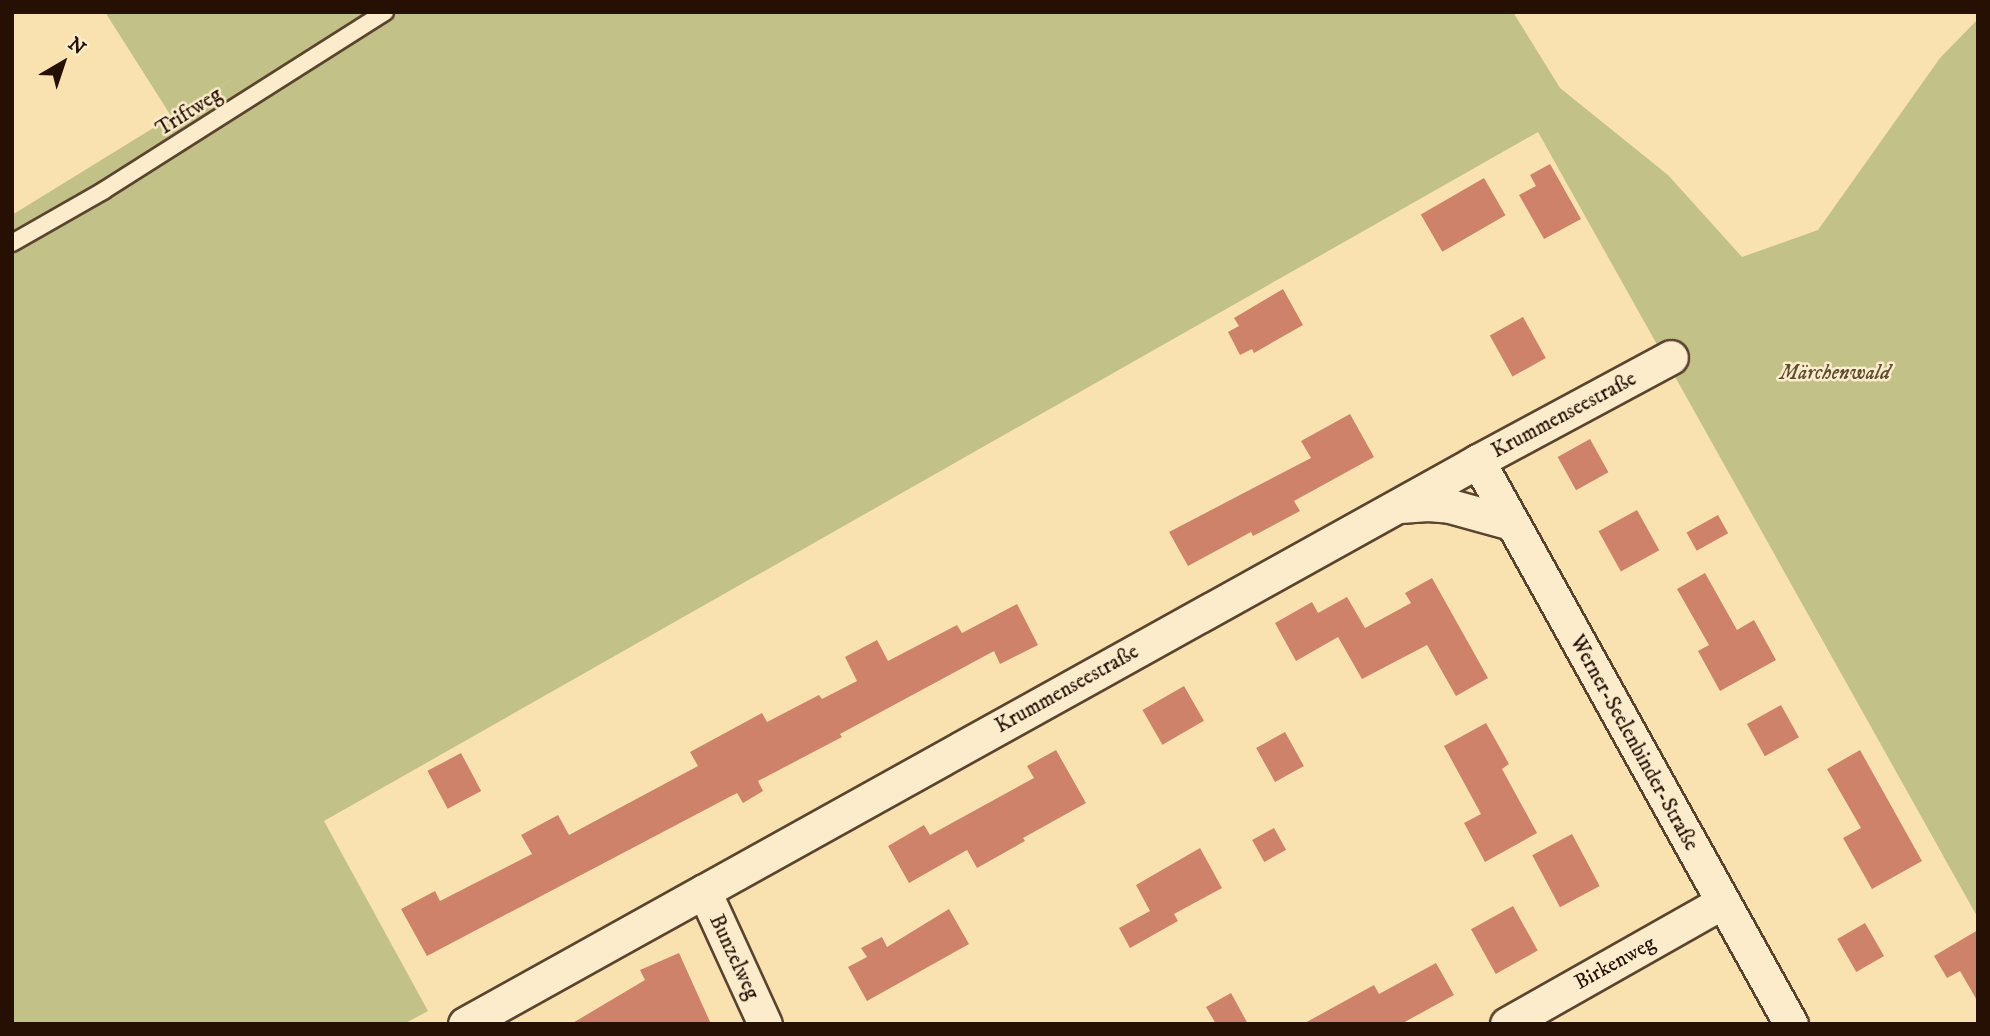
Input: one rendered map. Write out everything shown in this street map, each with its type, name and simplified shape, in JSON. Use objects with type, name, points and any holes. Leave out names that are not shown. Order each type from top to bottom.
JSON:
[{"type":"street","name":"Krummenseestraße","points":[[465,1024],[1478,461],[1671,357]]},
{"type":"street","name":"Werner-Seelenbinder-Straße","points":[[1478,461],[1791,1024]]},
{"type":"street","points":[[1397,506],[1428,503],[1450,506],[1511,523]]},
{"type":"street","name":"Bunzelweg","points":[[704,891],[765,1024]]},
{"type":"street","name":"Birkenweg","points":[[1507,1024],[1723,902]]},
{"type":"lane","name":"Triftweg","points":[[12,243],[103,191],[385,12]]},
{"type":"green space","name":"Märchenwald","points":[[105,12],[1513,12],[1560,88],[1668,175],[1742,257],[1818,230],[1940,58],[1978,19],[1978,918],[1538,132],[324,821],[428,1011],[404,1024],[12,1024],[12,215],[236,77],[171,116]]},
{"type":"building","points":[[1550,164],[1581,219],[1544,239],[1519,195],[1536,186],[1530,175]]},
{"type":"building","points":[[1484,178],[1506,215],[1442,252],[1421,214]]},
{"type":"building","points":[[1283,289],[1303,325],[1254,353],[1252,349],[1240,355],[1228,332],[1239,326],[1234,318]]},
{"type":"building","points":[[1523,317],[1546,358],[1513,377],[1490,335]]},
{"type":"building","points":[[1350,414],[1374,457],[1294,501],[1300,511],[1253,536],[1251,532],[1188,566],[1169,532],[1311,458],[1301,441]]},
{"type":"building","points":[[1590,439],[1608,472],[1576,490],[1558,457]]},
{"type":"building","points":[[1637,510],[1659,550],[1621,572],[1599,531]]},
{"type":"building","points":[[1718,515],[1728,533],[1697,551],[1687,532]]},
{"type":"building","points":[[1705,573],[1737,630],[1754,620],[1776,660],[1720,691],[1698,651],[1709,645],[1677,589]]},
{"type":"building","points":[[1432,578],[1488,678],[1456,696],[1427,645],[1362,679],[1338,637],[1296,661],[1275,623],[1312,602],[1318,613],[1347,597],[1365,628],[1411,603],[1405,593]]},
{"type":"building","points":[[1017,604],[1038,645],[1000,664],[994,651],[758,781],[763,791],[743,803],[737,793],[427,956],[401,909],[435,891],[440,901],[532,854],[521,835],[558,815],[569,835],[698,766],[690,752],[762,713],[767,722],[819,695],[822,699],[857,681],[845,657],[877,640],[888,661],[957,625],[962,633]]},
{"type":"building","points":[[1184,686],[1204,721],[1162,745],[1142,710]]},
{"type":"building","points":[[1781,705],[1799,737],[1765,756],[1747,724]]},
{"type":"building","points":[[1486,723],[1509,764],[1502,769],[1537,833],[1485,862],[1464,823],[1481,814],[1444,746]]},
{"type":"building","points":[[1285,732],[1304,766],[1275,782],[1256,748]]},
{"type":"building","points":[[1056,750],[1086,803],[1023,838],[1025,841],[977,868],[967,850],[909,883],[888,846],[924,825],[930,835],[1034,778],[1027,766]]},
{"type":"building","points":[[1860,750],[1922,861],[1872,889],[1843,838],[1861,828],[1827,769]]},
{"type":"building","points":[[461,753],[481,791],[448,809],[427,771]]},
{"type":"building","points":[[1274,828],[1286,850],[1264,862],[1252,840]]},
{"type":"building","points":[[1572,834],[1600,886],[1560,907],[1532,855]]},
{"type":"building","points":[[1200,848],[1222,888],[1174,914],[1178,921],[1130,948],[1119,928],[1150,911],[1136,885]]},
{"type":"building","points":[[1513,906],[1538,951],[1496,974],[1471,929]]},
{"type":"building","points":[[949,909],[969,944],[867,1001],[848,967],[867,957],[861,948],[882,937],[887,947]]},
{"type":"building","points":[[1865,923],[1884,956],[1856,972],[1837,939]]},
{"type":"building","points":[[1978,930],[1978,1002],[1960,971],[1947,978],[1934,956]]},
{"type":"building","points":[[679,953],[711,1024],[571,1024],[645,980],[640,970]]},
{"type":"building","points":[[1436,963],[1454,995],[1401,1024],[1303,1024],[1374,985],[1379,994]]},
{"type":"building","points":[[1231,993],[1248,1024],[1216,1024],[1206,1007]]}]
